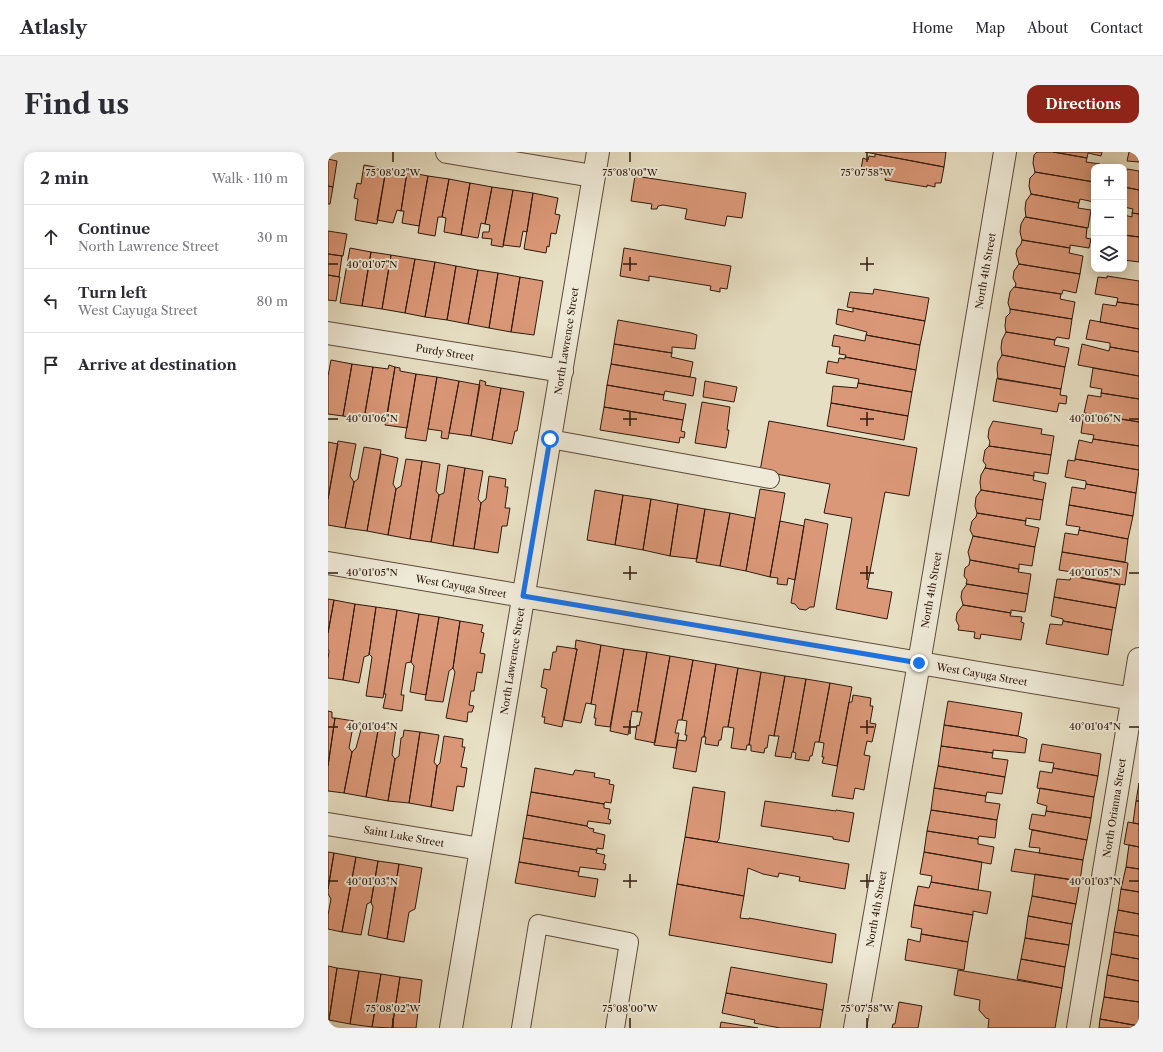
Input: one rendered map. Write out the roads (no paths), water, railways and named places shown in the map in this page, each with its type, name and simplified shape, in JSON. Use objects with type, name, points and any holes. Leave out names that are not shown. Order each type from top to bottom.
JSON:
[{"type":"street","points":[[447,152],[593,176]]},
{"type":"street","name":"North Lawrence Street","points":[[451,1028],[598,152]]},
{"type":"street","name":"North 4th Street","points":[[855,1028],[919,663],[1005,152]]},
{"type":"street","name":"Purdy Street","points":[[328,333],[562,371]]},
{"type":"street","name":"West Cayuga Street","points":[[328,563],[1136,700]]},
{"type":"street","name":"North Orianna Street","points":[[1078,1028],[1136,700],[1139,658]]},
{"type":"street","name":"Saint Luke Street","points":[[328,824],[481,849]]},
{"type":"lane","points":[[550,439],[770,479]]},
{"type":"lane","points":[[521,1028],[538,924],[629,942],[615,1028]]}]
